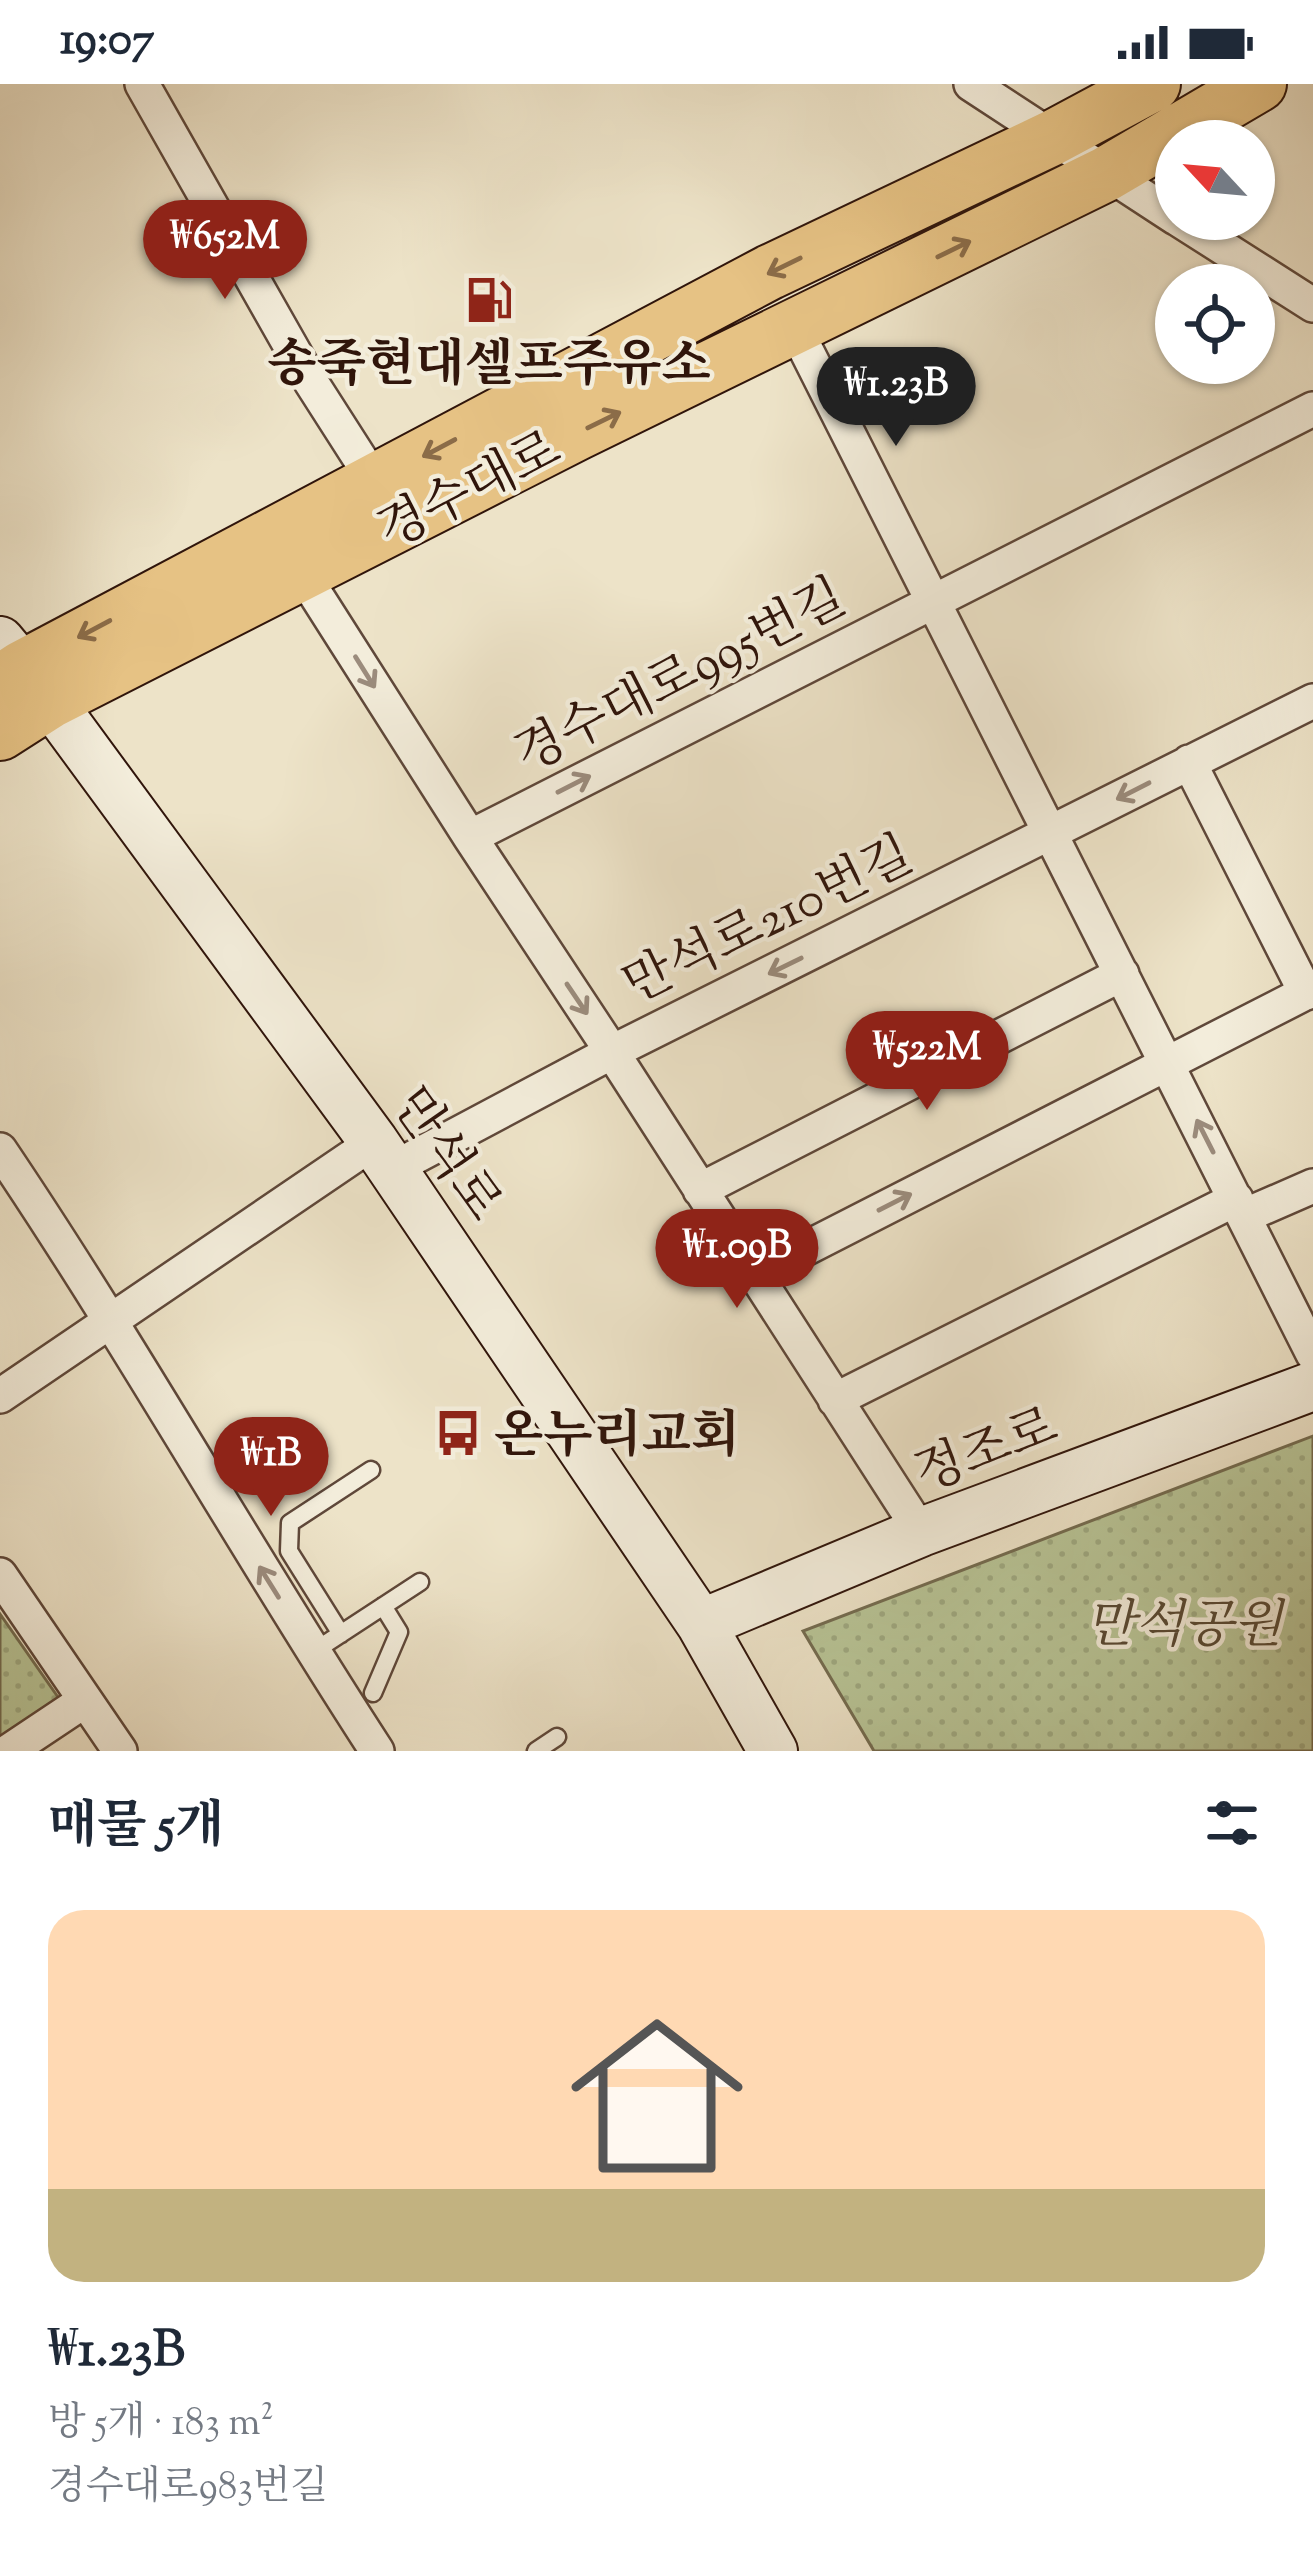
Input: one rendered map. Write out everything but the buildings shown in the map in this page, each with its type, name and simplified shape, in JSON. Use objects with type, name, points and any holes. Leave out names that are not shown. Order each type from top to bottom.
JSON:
[{"type":"main road","name":"경수대로","points":[[193,603],[375,482],[770,272],[1052,138],[1153,84]]},
{"type":"main road","name":"경수대로","points":[[0,734],[18,673],[193,603],[302,573],[1106,174],[1259,84]]},
{"type":"main road","name":"만석로","points":[[18,673],[383,1155],[701,1624],[773,1751]]},
{"type":"main road","name":"정조로","points":[[701,1624],[921,1532],[1313,1386]]},
{"type":"street","points":[[142,84],[311,382],[375,482]]},
{"type":"street","points":[[971,84],[1155,204]]},
{"type":"street","points":[[1211,240],[1313,305]]},
{"type":"street","points":[[795,328],[1313,1354]]},
{"type":"street","name":"경수대로995번길","points":[[470,837],[1313,409]]},
{"type":"street","points":[[302,573],[921,1532]]},
{"type":"street","name":"만석로210번길","points":[[0,1396],[110,1321],[383,1155],[612,1052],[1313,701]]},
{"type":"street","points":[[754,1275],[1310,991],[1189,762]]},
{"type":"street","points":[[700,1190],[1123,974]]},
{"type":"street","points":[[0,1150],[327,1643],[377,1751]]},
{"type":"street","points":[[835,1400],[1240,1208],[1313,1186]]},
{"type":"street","points":[[0,1574],[120,1751]]},
{"type":"street","points":[[9,1751],[83,1701]]},
{"type":"lane","points":[[371,1470],[290,1523],[289,1551],[327,1643],[420,1582]]},
{"type":"lane","points":[[373,1693],[399,1632],[383,1606]]},
{"type":"lane","points":[[536,1751],[557,1737]]},
{"type":"green space","name":"만석공원","points":[[1313,1436],[1313,1751],[874,1751],[803,1631]]},
{"type":"green space","points":[[0,1614],[60,1700],[0,1741]]},
{"type":"place","name":"송죽현대셀프주유소","points":[[489,300]]},
{"type":"place","name":"온누리교회","points":[[458,1433]]}]
